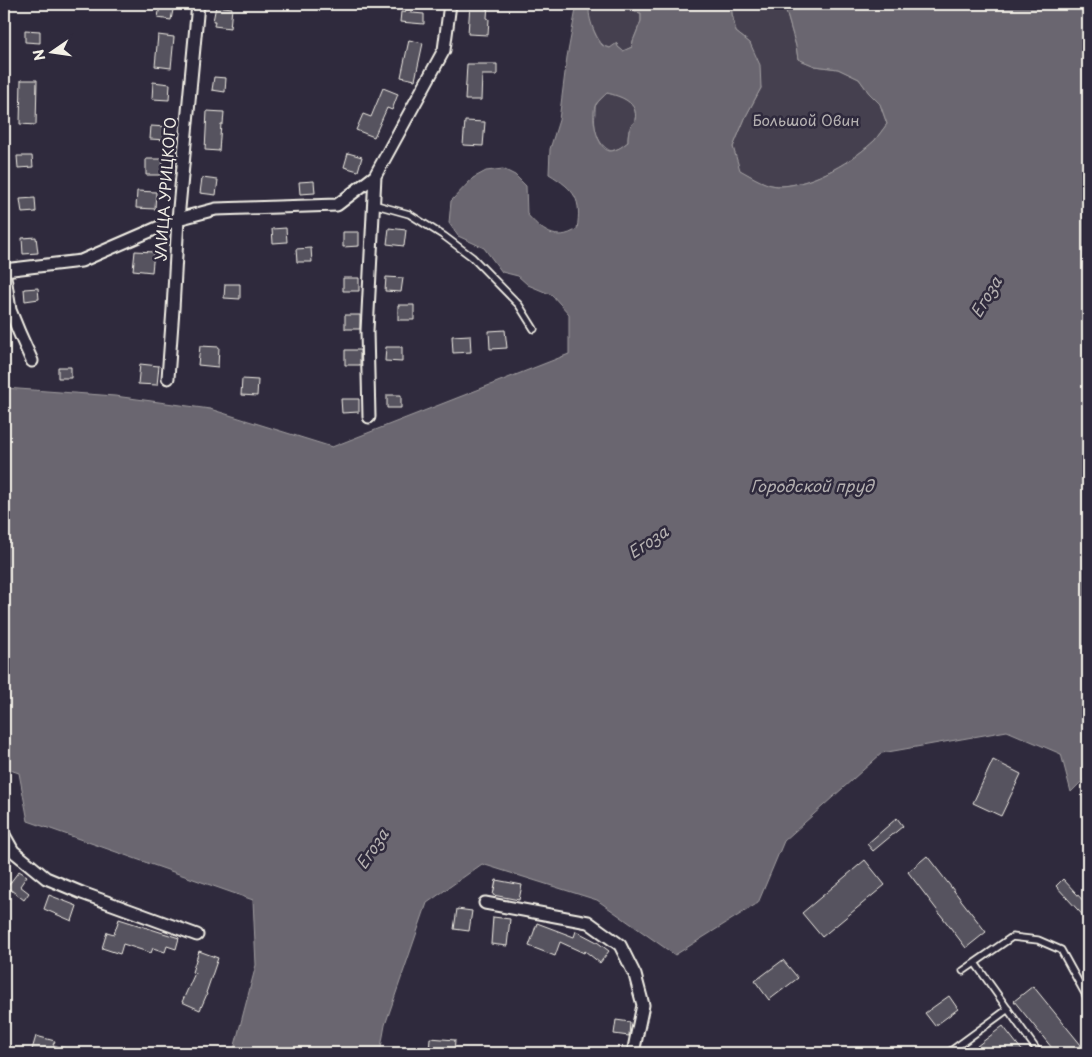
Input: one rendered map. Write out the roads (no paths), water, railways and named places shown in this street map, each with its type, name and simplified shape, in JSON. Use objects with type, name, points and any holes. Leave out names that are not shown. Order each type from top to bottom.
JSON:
[{"type":"street","name":"УЛИЦА УРИЦКОГО","points":[[168,378],[178,219],[198,4]]},
{"type":"street","points":[[32,361],[10,310],[4,270],[81,260],[178,219],[216,209],[337,205],[375,176],[444,50],[450,4]]},
{"type":"street","points":[[368,417],[367,331],[375,176]]},
{"type":"street","points":[[4,835],[13,851],[46,878],[197,934]]},
{"type":"street","points":[[485,903],[588,922],[620,945],[635,975],[643,1005],[633,1053]]},
{"type":"lane","points":[[373,204],[409,214],[472,257],[519,305],[534,329]]},
{"type":"lane","points":[[963,971],[1012,937],[1038,940],[1061,950],[1088,999]]},
{"type":"lane","points":[[975,963],[1039,1053]]},
{"type":"lane","points":[[948,1053],[1008,1009]]},
{"type":"water","name":"Городской пруд","points":[[577,4],[590,4],[589,14],[592,25],[602,45],[610,48],[617,43],[618,47],[623,51],[632,47],[641,21],[641,13],[635,12],[630,6],[622,4],[731,4],[736,32],[750,43],[760,65],[761,88],[746,116],[733,147],[740,170],[766,183],[782,186],[807,181],[820,176],[856,156],[875,140],[887,124],[880,104],[859,79],[838,69],[815,66],[798,59],[784,4],[1088,4],[1088,779],[1085,778],[1071,792],[1061,754],[1007,731],[882,753],[784,841],[758,903],[675,955],[597,900],[482,864],[427,903],[385,1025],[380,1053],[233,1053],[256,965],[253,900],[28,821],[19,773],[4,768],[4,381],[5,388],[115,396],[210,409],[332,447],[569,354],[569,314],[552,295],[528,285],[518,276],[502,272],[484,248],[458,236],[449,223],[451,201],[473,178],[486,171],[503,169],[515,175],[526,186],[527,214],[538,225],[549,233],[556,235],[569,233],[577,229],[578,210],[575,196],[565,185],[549,174],[550,149],[559,120],[567,57]],"holes":[[[607,93],[623,98],[631,104],[635,114],[635,121],[629,130],[628,142],[613,151],[605,149],[601,145],[594,123],[596,104]]]},
{"type":"park label","name":"Большой Овин","points":[[806,121]]},
{"type":"water label","name":"Егоза","points":[[986,297]]},
{"type":"water label","name":"Егоза","points":[[648,542]]},
{"type":"water label","name":"Егоза","points":[[372,849]]}]
